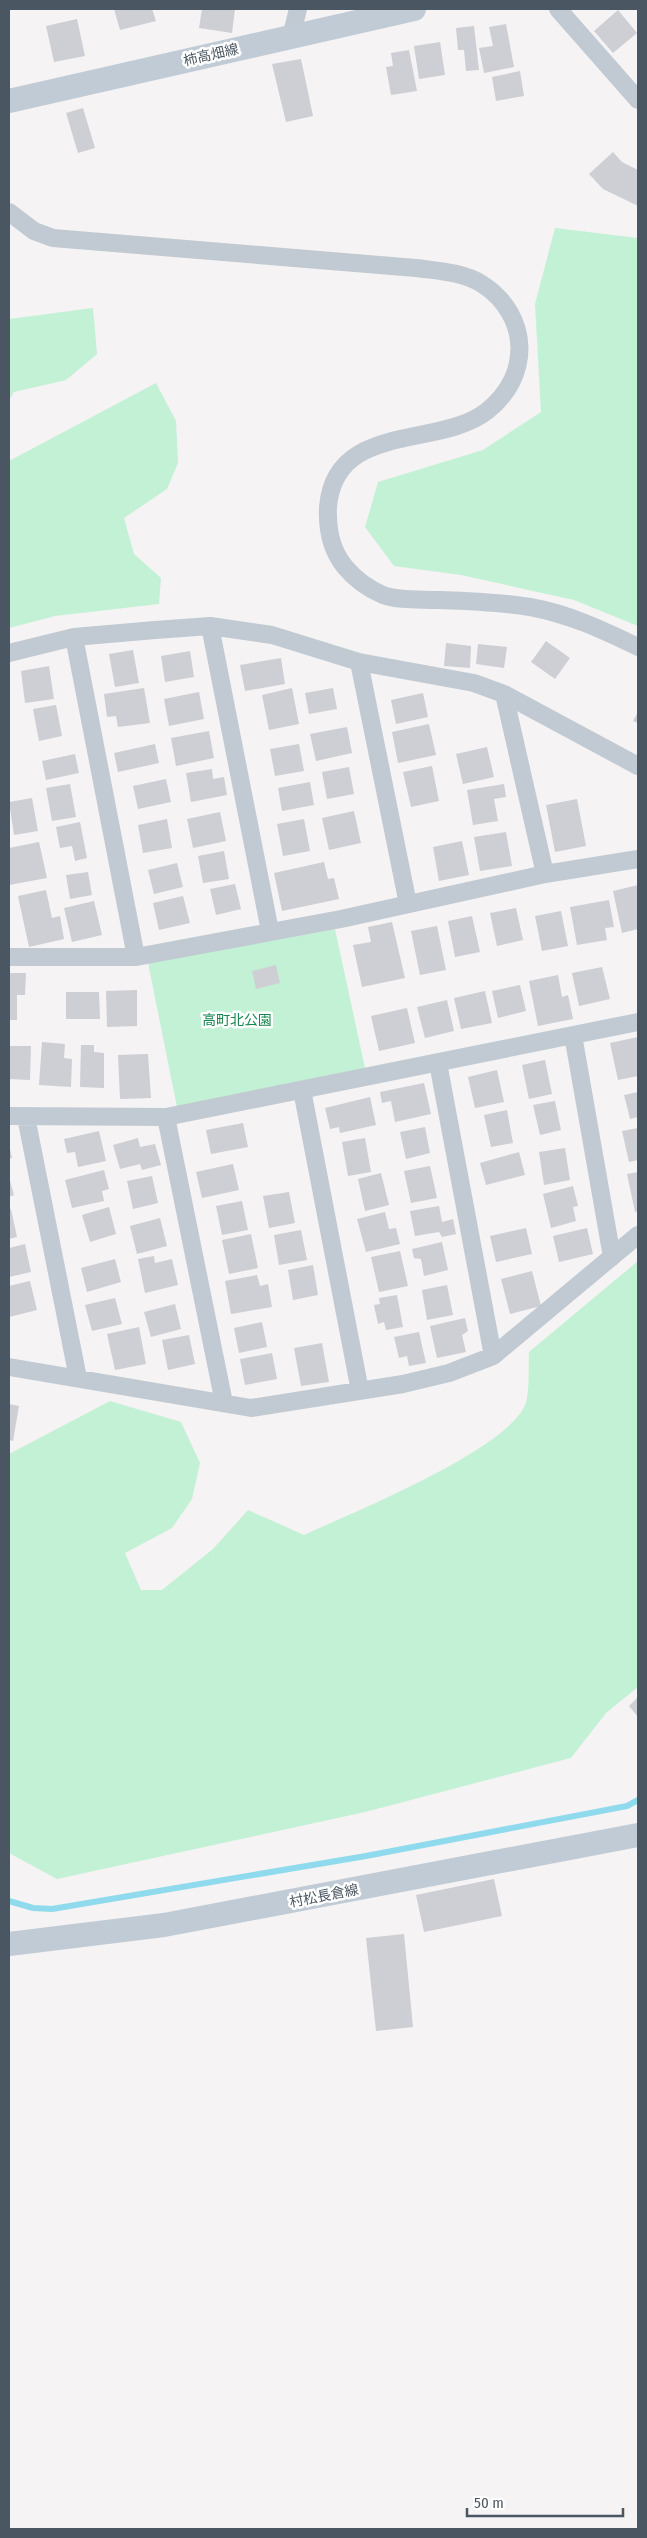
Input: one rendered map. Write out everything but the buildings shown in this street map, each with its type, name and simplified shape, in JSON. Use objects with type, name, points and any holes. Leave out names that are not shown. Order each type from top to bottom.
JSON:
[{"type":"main road","name":"柿高畑線","points":[[9,101],[414,9]]},
{"type":"main road","name":"村松長倉線","points":[[9,1944],[164,1925],[638,1835]]},
{"type":"street","points":[[291,37],[298,9]]},
{"type":"street","points":[[558,9],[638,100]]},
{"type":"street","points":[[9,212],[34,231],[53,238],[416,268],[448,272],[480,283],[504,305],[512,318],[518,337],[521,355],[509,389],[486,412],[468,422],[442,430],[386,442],[367,449],[352,460],[339,472],[329,498],[329,535],[344,566],[364,584],[384,595],[401,599],[467,601],[528,606],[585,622],[638,647]]},
{"type":"street","points":[[210,626],[270,931]]},
{"type":"street","points":[[9,652],[74,637],[210,626],[272,634],[360,662],[474,683],[504,694],[638,766]]},
{"type":"street","points":[[74,637],[136,957]]},
{"type":"street","points":[[360,662],[408,904]]},
{"type":"street","points":[[504,694],[545,874]]},
{"type":"street","points":[[9,957],[136,957],[341,919],[545,874],[638,859]]},
{"type":"street","points":[[78,1378],[17,1116],[166,1117],[638,1022]]},
{"type":"street","points":[[573,1036],[612,1257]]},
{"type":"street","points":[[438,1063],[493,1356]]},
{"type":"street","points":[[302,1090],[360,1391]]},
{"type":"street","points":[[166,1117],[224,1403]]},
{"type":"street","points":[[9,1367],[251,1408],[360,1391],[449,1373],[493,1356],[638,1235]]},
{"type":"green space","points":[[555,228],[638,238],[638,626],[574,600],[461,575],[394,566],[365,527],[378,482],[483,450],[541,412],[535,304]]},
{"type":"green space","points":[[93,308],[97,354],[66,380],[14,392],[9,400],[9,319]]},
{"type":"green space","points":[[156,383],[176,421],[178,463],[167,489],[124,518],[134,554],[161,578],[159,604],[55,616],[9,628],[9,461]]},
{"type":"green space","name":"高町北公園","points":[[335,929],[365,1068],[177,1107],[148,963]]},
{"type":"green space","points":[[638,1261],[638,1687],[606,1713],[571,1758],[365,1812],[57,1879],[9,1853],[9,1454],[110,1401],[181,1422],[200,1463],[192,1499],[172,1528],[125,1553],[141,1590],[162,1590],[213,1549],[248,1510],[304,1535],[427,1478],[462,1459],[492,1439],[515,1420],[526,1402],[529,1352]]},
{"type":"waterway","points":[[9,1901],[33,1908],[52,1909],[366,1856],[627,1806],[638,1800]]}]
